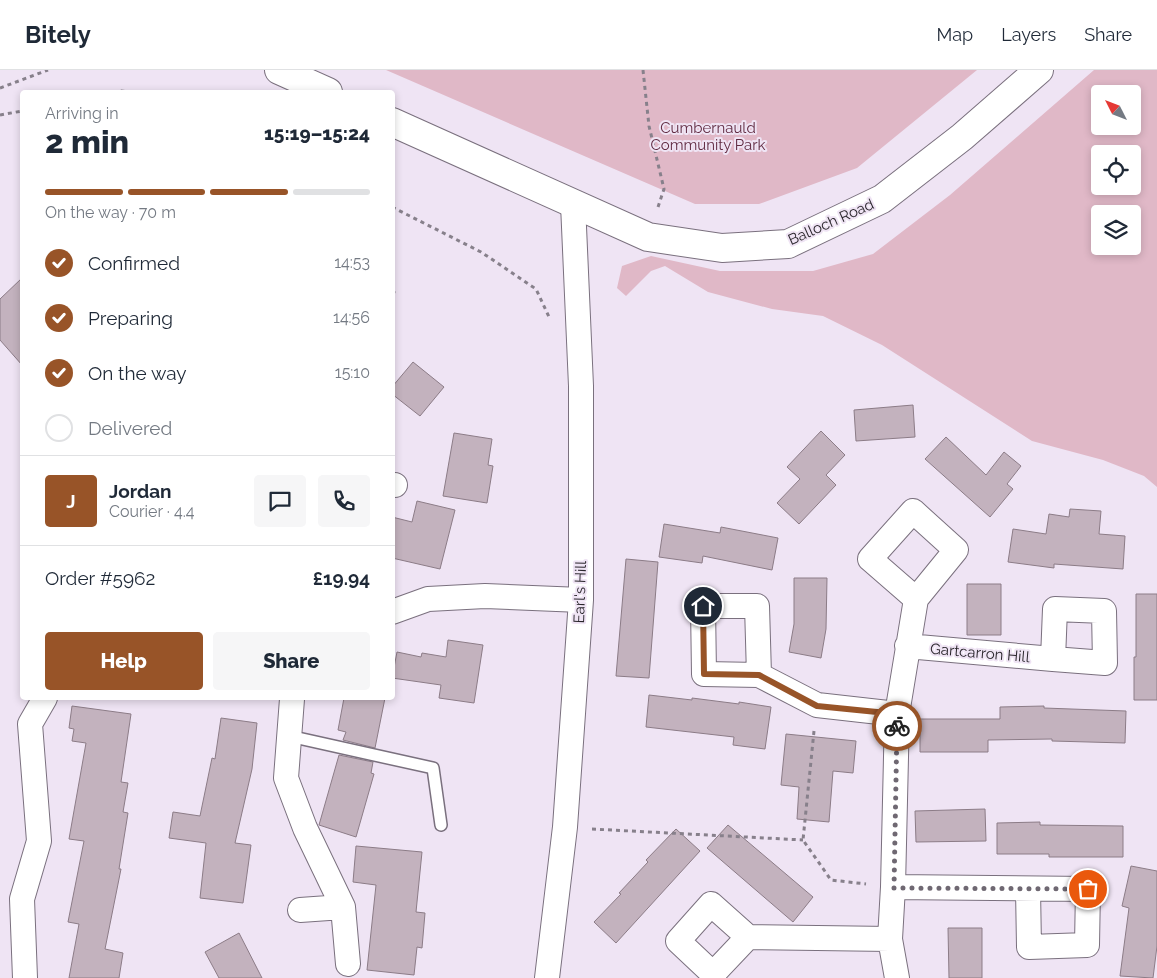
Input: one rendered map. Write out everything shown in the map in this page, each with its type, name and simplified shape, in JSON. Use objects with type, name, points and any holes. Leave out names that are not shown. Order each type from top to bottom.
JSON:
[{"type":"street","points":[[279,70],[324,90]]},
{"type":"street","name":"Balloch Road","points":[[395,123],[648,236],[722,248],[788,244],[882,199],[962,136],[1039,70]]},
{"type":"street","name":"Earl's Hill","points":[[547,978],[565,827],[581,600],[581,386],[574,204]]},
{"type":"street","points":[[395,611],[428,599],[485,596],[581,600]]},
{"type":"street","points":[[897,978],[890,939],[894,888],[897,714],[916,599]]},
{"type":"street","name":"Gartcarron Hill","points":[[907,646],[1054,659]]},
{"type":"street","points":[[759,675],[817,706],[897,714]]},
{"type":"street","points":[[25,978],[22,900],[39,841],[30,724],[44,700]]},
{"type":"street","points":[[288,700],[289,736],[286,778],[305,828],[343,907],[348,964]]},
{"type":"street","points":[[894,888],[1028,890]]},
{"type":"street","points":[[300,910],[343,907]]},
{"type":"street","points":[[748,937],[890,939]]},
{"type":"lane","points":[[289,736],[433,768],[441,825]]},
{"type":"path","points":[[0,88],[48,70]]},
{"type":"path","points":[[643,70],[649,126],[664,189],[648,236]]},
{"type":"path","points":[[0,115],[20,111]]},
{"type":"path","points":[[395,209],[481,252],[536,288],[553,324]]},
{"type":"path","points":[[817,706],[803,840],[831,880],[894,888]]},
{"type":"path","points":[[565,827],[803,840]]},
{"type":"green space","name":"Cumbernauld Community Park","points":[[386,70],[977,70],[857,168],[759,204],[695,204]]},
{"type":"green space","points":[[1094,70],[1157,70],[1157,487],[1144,476],[1103,460],[1032,441],[882,345],[823,316],[772,309],[708,292],[665,266],[651,271],[626,296],[617,288],[622,266],[651,256],[720,271],[813,271],[873,254],[950,195]]},
{"type":"building","points":[[20,280],[20,363],[0,340],[0,299]]},
{"type":"building","points":[[413,362],[444,387],[420,416],[395,396],[395,383]]},
{"type":"building","points":[[913,405],[915,437],[856,441],[854,410]]},
{"type":"building","points":[[821,431],[845,455],[826,475],[836,485],[799,524],[777,503],[800,479],[787,467]]},
{"type":"building","points":[[454,433],[492,439],[488,465],[493,466],[487,503],[443,496]]},
{"type":"building","points":[[946,437],[986,475],[1004,452],[1021,466],[1007,484],[1013,489],[990,517],[925,459]]},
{"type":"building","points":[[417,501],[455,510],[440,569],[395,559],[395,518],[412,522]]},
{"type":"building","points":[[1070,509],[1101,511],[1099,534],[1125,536],[1123,569],[1054,564],[1054,568],[1008,562],[1013,529],[1046,534],[1049,514],[1069,517]]},
{"type":"building","points":[[664,524],[720,533],[721,527],[778,538],[772,570],[703,556],[702,563],[659,557]]},
{"type":"building","points":[[626,559],[658,562],[649,678],[616,676]]},
{"type":"building","points":[[794,578],[827,578],[826,629],[821,658],[789,652],[794,624]]},
{"type":"building","points":[[967,584],[1001,584],[1001,635],[967,635]]},
{"type":"building","points":[[1136,594],[1157,594],[1157,700],[1134,700]]},
{"type":"building","points":[[448,640],[483,645],[474,703],[439,698],[441,685],[395,678],[397,652],[421,657],[422,653],[446,657]]},
{"type":"building","points":[[649,695],[739,704],[739,702],[771,707],[765,749],[733,745],[734,737],[646,727]]},
{"type":"building","points":[[344,700],[385,700],[375,748],[343,740],[346,732],[338,730]]},
{"type":"building","points":[[72,706],[131,714],[121,782],[128,783],[123,812],[128,813],[119,869],[121,869],[105,949],[123,953],[119,978],[69,978],[79,924],[68,922],[84,841],[69,839],[86,743],[72,741],[74,729],[69,728]]},
{"type":"building","points":[[1044,706],[1044,708],[1126,711],[1125,743],[1052,741],[1052,739],[988,740],[988,752],[920,752],[920,719],[1000,719],[1000,707]]},
{"type":"building","points":[[221,718],[257,723],[252,769],[235,843],[251,845],[243,903],[200,898],[206,843],[169,838],[173,812],[200,816],[212,758],[215,759]]},
{"type":"building","points":[[786,734],[856,741],[853,773],[833,771],[829,822],[797,819],[799,787],[781,785]]},
{"type":"building","points":[[339,755],[373,762],[371,773],[374,774],[356,837],[319,825]]},
{"type":"building","points":[[985,809],[986,841],[916,842],[915,811]]},
{"type":"building","points":[[1040,822],[1040,825],[1123,826],[1123,857],[1049,857],[1049,854],[997,854],[997,823]]},
{"type":"building","points":[[728,825],[813,897],[793,922],[707,848]]},
{"type":"building","points":[[676,829],[700,851],[616,943],[594,922],[648,862],[646,860]]},
{"type":"building","points":[[356,846],[422,852],[416,912],[425,913],[422,948],[417,947],[414,975],[367,970],[376,885],[353,882]]},
{"type":"building","points":[[1131,866],[1157,871],[1157,946],[1153,978],[1120,976],[1129,908],[1122,906]]},
{"type":"building","points":[[948,928],[982,928],[982,978],[949,978]]},
{"type":"building","points":[[239,933],[262,978],[219,978],[205,952]]},
{"type":"way so far","points":[[897,726],[894,888],[1088,889]]},
{"type":"route","points":[[703,606],[704,674],[759,675],[817,706],[897,714],[897,726]]}]
